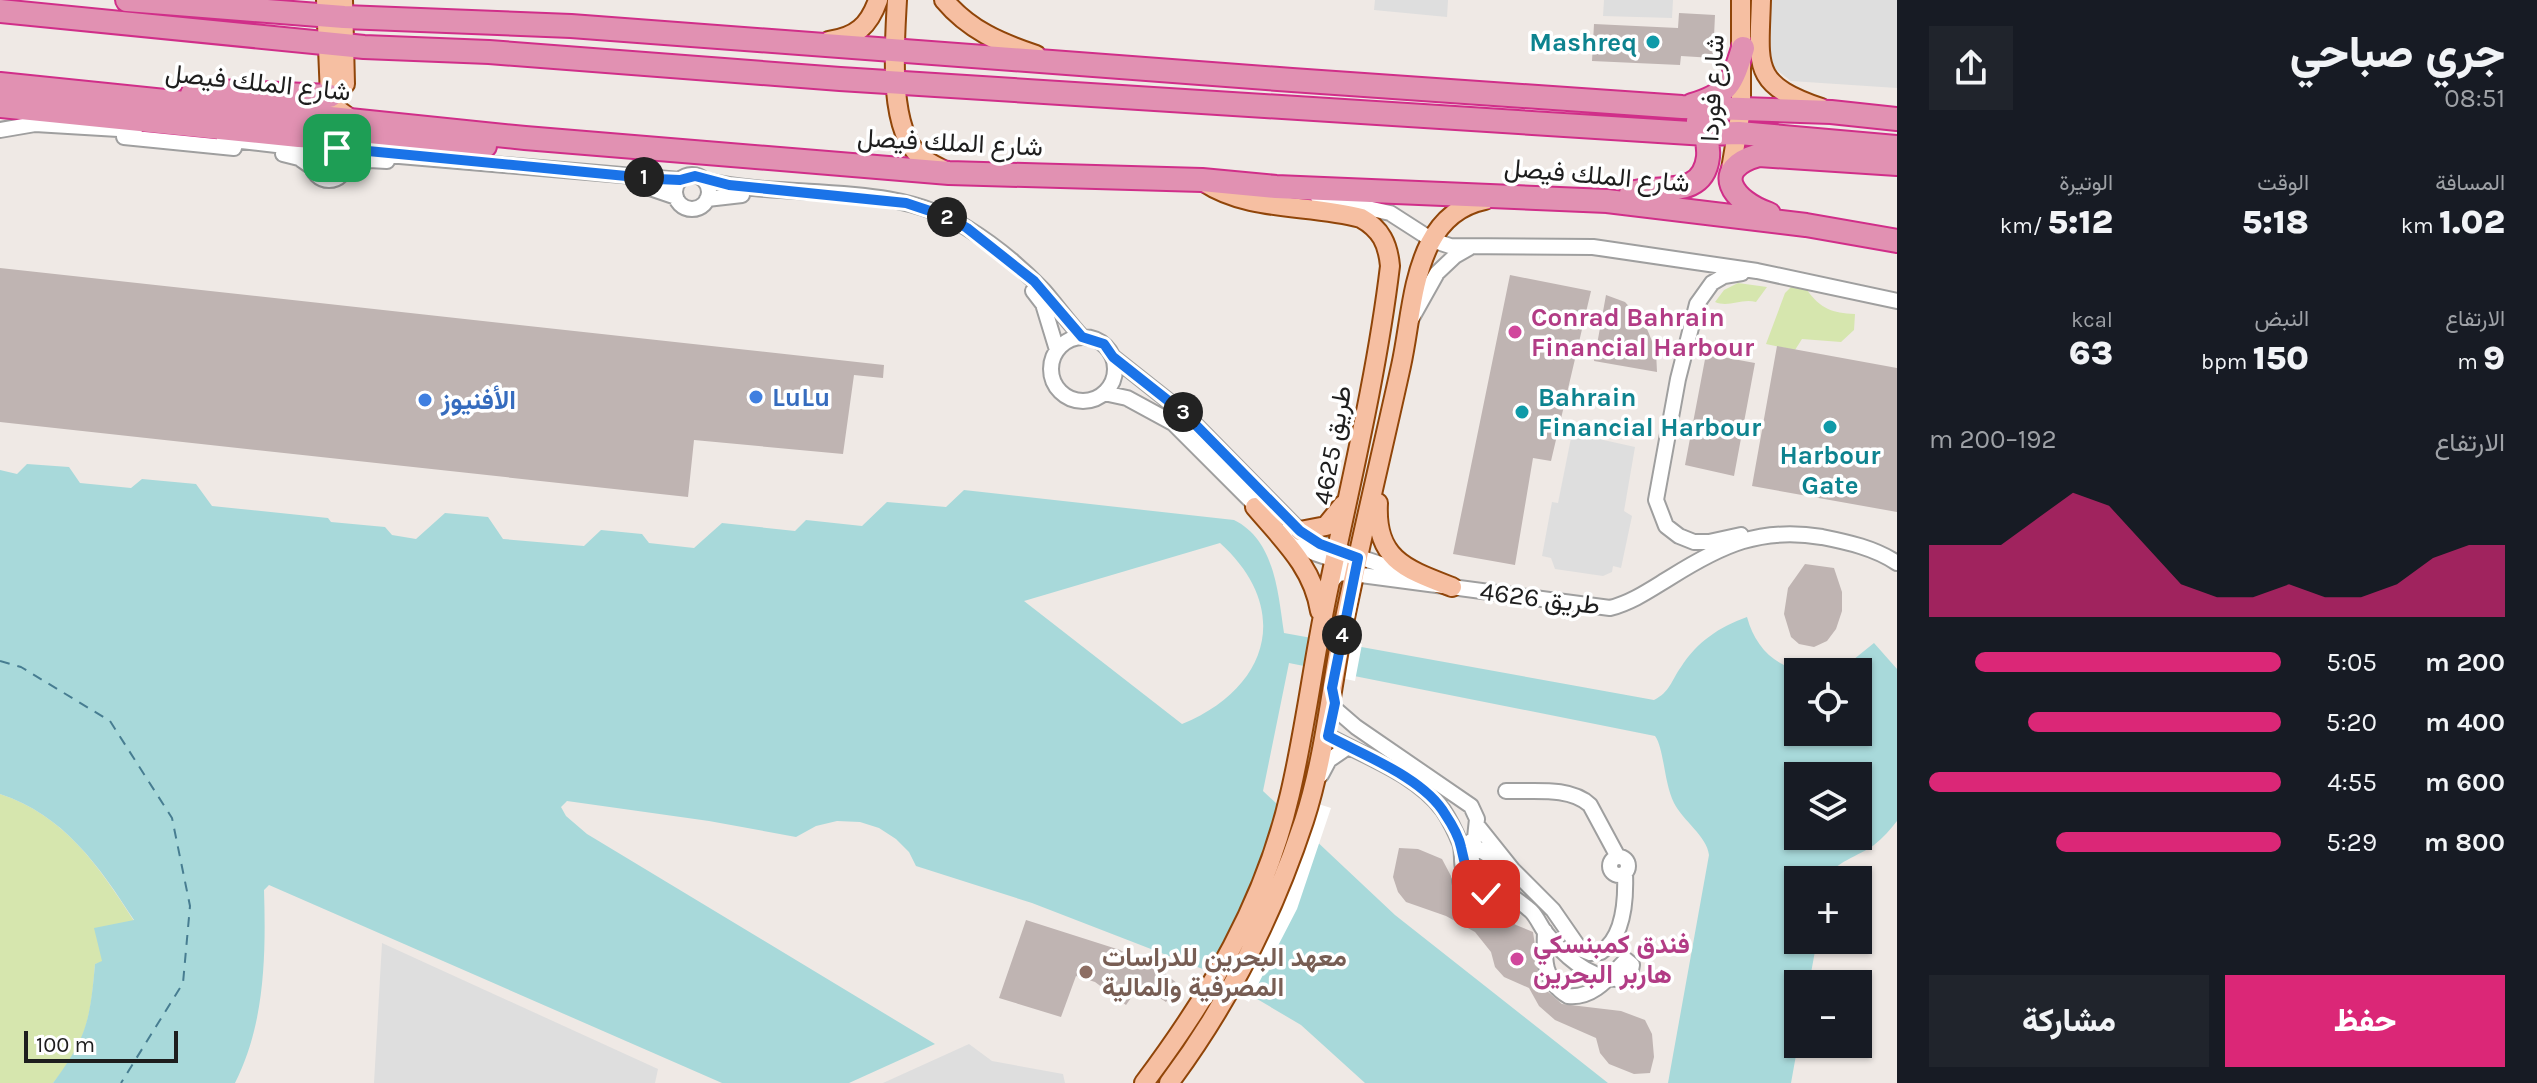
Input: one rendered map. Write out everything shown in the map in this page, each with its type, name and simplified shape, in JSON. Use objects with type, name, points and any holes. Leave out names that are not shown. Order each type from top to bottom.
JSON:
[{"type":"highway","points":[[127,0],[334,8],[812,43],[895,52],[1682,107],[1831,112],[1897,119]]},
{"type":"highway","points":[[375,0],[390,7],[505,14],[571,26]]},
{"type":"highway","name":"شارع الملك فيصل","points":[[0,11],[335,45],[505,53],[894,82],[1706,134],[1739,133],[1897,147]]},
{"type":"highway","points":[[1682,107],[1711,99],[1726,89],[1751,48]]},
{"type":"highway","name":"شارع الملك فيصل","points":[[0,84],[525,138],[949,173],[1202,180],[1276,187],[1607,201],[1806,225],[1897,241]]},
{"type":"highway","points":[[173,102],[189,94],[216,91],[330,96]]},
{"type":"highway","points":[[0,106],[299,136],[464,147],[525,138]]},
{"type":"highway","points":[[1607,201],[1640,190],[1685,188],[1696,181],[1707,161],[1706,134],[1696,118],[1682,107]]},
{"type":"highway","points":[[1806,225],[1748,205],[1737,197],[1730,178],[1738,164],[1759,155],[1897,164]]},
{"type":"main road","points":[[812,43],[853,34],[869,22],[878,0]]},
{"type":"main road","points":[[897,0],[894,82],[900,114],[913,149],[949,173]]},
{"type":"main road","points":[[944,0],[958,16],[987,37],[1054,61]]},
{"type":"main road","name":"شارع فوردا","points":[[1741,0],[1751,48]]},
{"type":"main road","name":"شارع فوردا","points":[[1730,178],[1751,48],[1762,1]]},
{"type":"main road","points":[[334,8],[335,45],[345,84],[337,94],[330,96],[337,109],[352,120]]},
{"type":"main road","points":[[1751,48],[1778,90],[1831,112]]},
{"type":"main road","name":"طريق 4625","points":[[1202,180],[1216,190],[1251,201],[1361,218],[1374,227],[1385,241],[1390,266],[1349,496],[1320,629],[1290,795],[1255,902],[1222,987]]},
{"type":"main road","name":"طريق 4625","points":[[1222,987],[1258,936],[1310,801],[1419,270],[1443,224],[1464,206],[1482,200],[1539,196]]},
{"type":"main road","points":[[1375,473],[1377,524],[1384,546],[1401,564],[1452,587]]},
{"type":"main road","points":[[1300,531],[1319,530],[1332,522],[1349,496]]},
{"type":"main road","points":[[1255,507],[1305,566],[1315,589],[1320,629]]},
{"type":"main road","points":[[1144,1083],[1222,987]]},
{"type":"main road","points":[[1169,1083],[1222,987]]},
{"type":"street","points":[[0,130],[35,124],[95,127],[319,150],[333,146],[341,151],[346,160],[346,170]]},
{"type":"street","points":[[0,137],[35,131],[189,142],[287,155],[304,160],[325,180],[335,180],[346,170],[375,160],[632,183],[676,197]]},
{"type":"street","points":[[312,167],[313,157],[319,150]]},
{"type":"street","points":[[341,151],[360,150],[680,180]]},
{"type":"street","points":[[704,180],[708,189],[707,199],[700,207],[691,209],[681,205],[676,197],[676,188],[680,180],[689,175],[704,180],[895,201],[948,217],[985,240],[1023,271],[1082,337]]},
{"type":"street","name":"طريق 4626","points":[[1276,187],[1390,213],[1432,240],[1450,246],[1593,247],[1757,271],[1897,301]]},
{"type":"street","points":[[707,199],[736,194],[883,208],[904,211],[944,224],[980,246],[1029,287],[1043,304],[1057,350]]},
{"type":"street","points":[[1408,324],[1437,273],[1455,256],[1470,248]]},
{"type":"street","name":"طريق 4626","points":[[1757,271],[1724,276],[1712,283],[1697,304],[1678,379],[1656,500],[1666,526],[1694,542],[1783,532],[1845,541],[1897,563]]},
{"type":"street","points":[[1082,337],[1104,344],[1113,357],[1185,414],[1300,531],[1336,556],[1305,548],[1255,507],[1173,423],[1127,398],[1104,393],[1082,401],[1061,392],[1051,371],[1057,350],[1068,340],[1082,337]]},
{"type":"street","points":[[1104,393],[1113,381],[1113,357]]},
{"type":"street","name":"طريق 4626","points":[[1336,556],[1356,567],[1452,587],[1610,608],[1638,597],[1700,559],[1754,536]]},
{"type":"street","points":[[1330,583],[1338,574],[1356,567]]},
{"type":"street","points":[[1304,822],[1312,808],[1334,708],[1333,682]]},
{"type":"street","points":[[1334,708],[1356,727],[1460,796],[1471,806],[1477,825],[1513,870],[1553,910],[1574,942],[1585,951],[1595,953],[1606,949],[1615,937],[1623,912],[1625,873],[1615,875],[1610,870],[1610,863],[1618,857],[1590,805],[1571,794],[1506,791]]},
{"type":"street","points":[[1328,736],[1410,781],[1446,815],[1465,844],[1473,866],[1533,913],[1545,931],[1580,967],[1612,978],[1582,995],[1564,994],[1552,983],[1547,971],[1545,931]]},
{"type":"street","points":[[1319,779],[1329,760],[1348,747]]},
{"type":"street","points":[[1446,815],[1460,796]]},
{"type":"street","points":[[1465,844],[1475,838],[1477,825]]},
{"type":"street","points":[[1465,844],[1513,870]]},
{"type":"street","points":[[1465,844],[1465,873],[1474,885],[1497,899],[1513,898]]},
{"type":"green space","points":[[1738,283],[1767,287],[1756,302],[1715,302],[1724,290]]},
{"type":"green space","points":[[1791,287],[1807,290],[1828,309],[1855,314],[1854,330],[1841,342],[1802,339],[1795,350],[1766,344],[1785,293]]},
{"type":"green space","points":[[0,794],[43,815],[78,845],[134,921],[102,962],[95,964],[85,1028],[73,1055],[53,1083],[0,1083]]},
{"type":"shaded area","points":[[1375,0],[1448,0],[1447,17],[1374,10]]},
{"type":"shaded area","points":[[1604,0],[1673,0],[1672,18],[1603,16]]},
{"type":"shaded area","points":[[1771,0],[1897,0],[1897,88],[1791,81],[1773,67],[1770,58]]},
{"type":"shaded area","points":[[1572,433],[1635,447],[1624,511],[1632,516],[1621,568],[1613,566],[1612,572],[1603,576],[1555,569],[1551,558],[1542,556],[1552,502],[1558,503]]},
{"type":"shaded area","points":[[382,943],[658,1069],[655,1083],[374,1083]]},
{"type":"shaded area","points":[[969,1044],[992,1061],[1063,1074],[1065,1083],[883,1083]]},
{"type":"water","points":[[27,464],[69,467],[80,483],[131,488],[142,479],[196,484],[212,506],[385,527],[392,535],[416,539],[445,513],[488,517],[503,539],[584,546],[601,530],[642,534],[649,543],[694,548],[722,523],[795,531],[806,520],[862,526],[887,502],[946,507],[964,490],[1234,520],[1248,529],[1266,554],[1276,585],[1284,633],[1654,700],[1667,690],[1687,658],[1702,643],[1747,617],[1761,646],[1784,665],[1784,746],[1872,746],[1872,658],[1855,658],[1874,643],[1897,669],[1897,821],[1872,846],[1872,762],[1784,762],[1784,850],[1865,850],[1838,866],[1784,866],[1784,954],[1814,954],[1812,970],[1784,970],[1784,1058],[1795,1058],[1791,1083],[1668,1083],[1709,855],[1704,841],[1674,803],[1655,736],[1289,663],[1263,791],[1395,915],[1608,1083],[1365,1083],[1301,1025],[1213,973],[1032,903],[916,866],[909,852],[879,828],[860,822],[837,821],[816,826],[796,837],[567,801],[561,807],[566,816],[587,834],[935,1044],[849,1083],[722,1083],[269,885],[264,890],[264,964],[258,1013],[235,1083],[53,1083],[85,1028],[95,964],[102,961],[94,928],[134,920],[93,862],[61,829],[23,803],[0,794],[0,470],[17,474]],"holes":[[[1220,543],[1243,568],[1257,594],[1263,620],[1261,645],[1252,668],[1235,690],[1212,709],[1182,724],[1024,601]]]},
{"type":"pier","points":[[1311,633],[1362,644],[1355,681],[1303,670]]},
{"type":"pier","points":[[1290,795],[1331,808],[1297,909],[1249,1002],[1209,980]]},
{"type":"building","name":"Mashreq","points":[[1679,13],[1715,15],[1713,58],[1681,56],[1680,65],[1592,61],[1594,24],[1678,28]]},
{"type":"building","name":"الأفنيوز","points":[[0,268],[884,365],[883,378],[854,375],[843,454],[694,440],[688,497],[0,422]]},
{"type":"building","name":"Bahrain Financial Harbour","points":[[1510,275],[1591,291],[1551,461],[1533,458],[1515,565],[1453,554]]},
{"type":"building","points":[[1606,295],[1625,302],[1645,324],[1656,351],[1657,372],[1594,361]]},
{"type":"building","name":"Harbour Gate","points":[[1777,346],[1897,368],[1897,512],[1752,486]]},
{"type":"building","points":[[1706,354],[1755,363],[1734,476],[1685,465]]},
{"type":"building","points":[[1805,564],[1834,568],[1842,592],[1842,611],[1836,629],[1827,641],[1814,647],[1799,644],[1791,637],[1784,614],[1788,588]]},
{"type":"building","name":"فندق كمبنسكي هاربر البحرين","points":[[1399,848],[1418,849],[1442,859],[1451,876],[1453,890],[1461,902],[1475,908],[1495,908],[1516,925],[1533,932],[1540,979],[1546,990],[1562,1004],[1621,1011],[1645,1020],[1652,1034],[1654,1057],[1650,1073],[1634,1074],[1609,1064],[1600,1053],[1596,1038],[1555,1020],[1539,1006],[1529,988],[1504,977],[1495,967],[1491,952],[1475,932],[1446,916],[1406,902],[1398,892],[1393,877]]},
{"type":"building","name":"معهد البحرين للدراسات المصرفية والمالية","points":[[1026,920],[1120,950],[1151,968],[1154,964],[1179,985],[1166,1002],[1140,985],[1126,1005],[1095,982],[1076,976],[1061,1017],[999,998]]},
{"type":"ferry route","points":[[0,661],[21,667],[110,721],[172,818],[190,906],[183,983],[121,1083]]},
{"type":"place","name":"Mashreq","points":[[1653,42]]},
{"type":"place","name":"Conrad Bahrain Financial Harbour","points":[[1515,332]]},
{"type":"place","name":"LuLu","points":[[756,397]]},
{"type":"place","name":"الأفنيوز","points":[[425,400]]},
{"type":"place","name":"Bahrain Financial Harbour","points":[[1522,412]]},
{"type":"place","name":"Harbour Gate","points":[[1830,427]]},
{"type":"place","name":"فندق كمبنسكي هاربر البحرين","points":[[1517,959]]},
{"type":"place","name":"معهد البحرين للدراسات المصرفية والمالية","points":[[1086,972]]},
{"type":"route","points":[[337,148],[341,151],[351,149],[657,179],[680,180],[689,175],[729,185],[884,199],[927,209],[967,228],[1034,281],[1082,337],[1104,344],[1113,357],[1185,414],[1300,531],[1320,544],[1358,558],[1332,688],[1335,703],[1328,736],[1378,761],[1440,807],[1461,844],[1465,873],[1486,894]]}]
